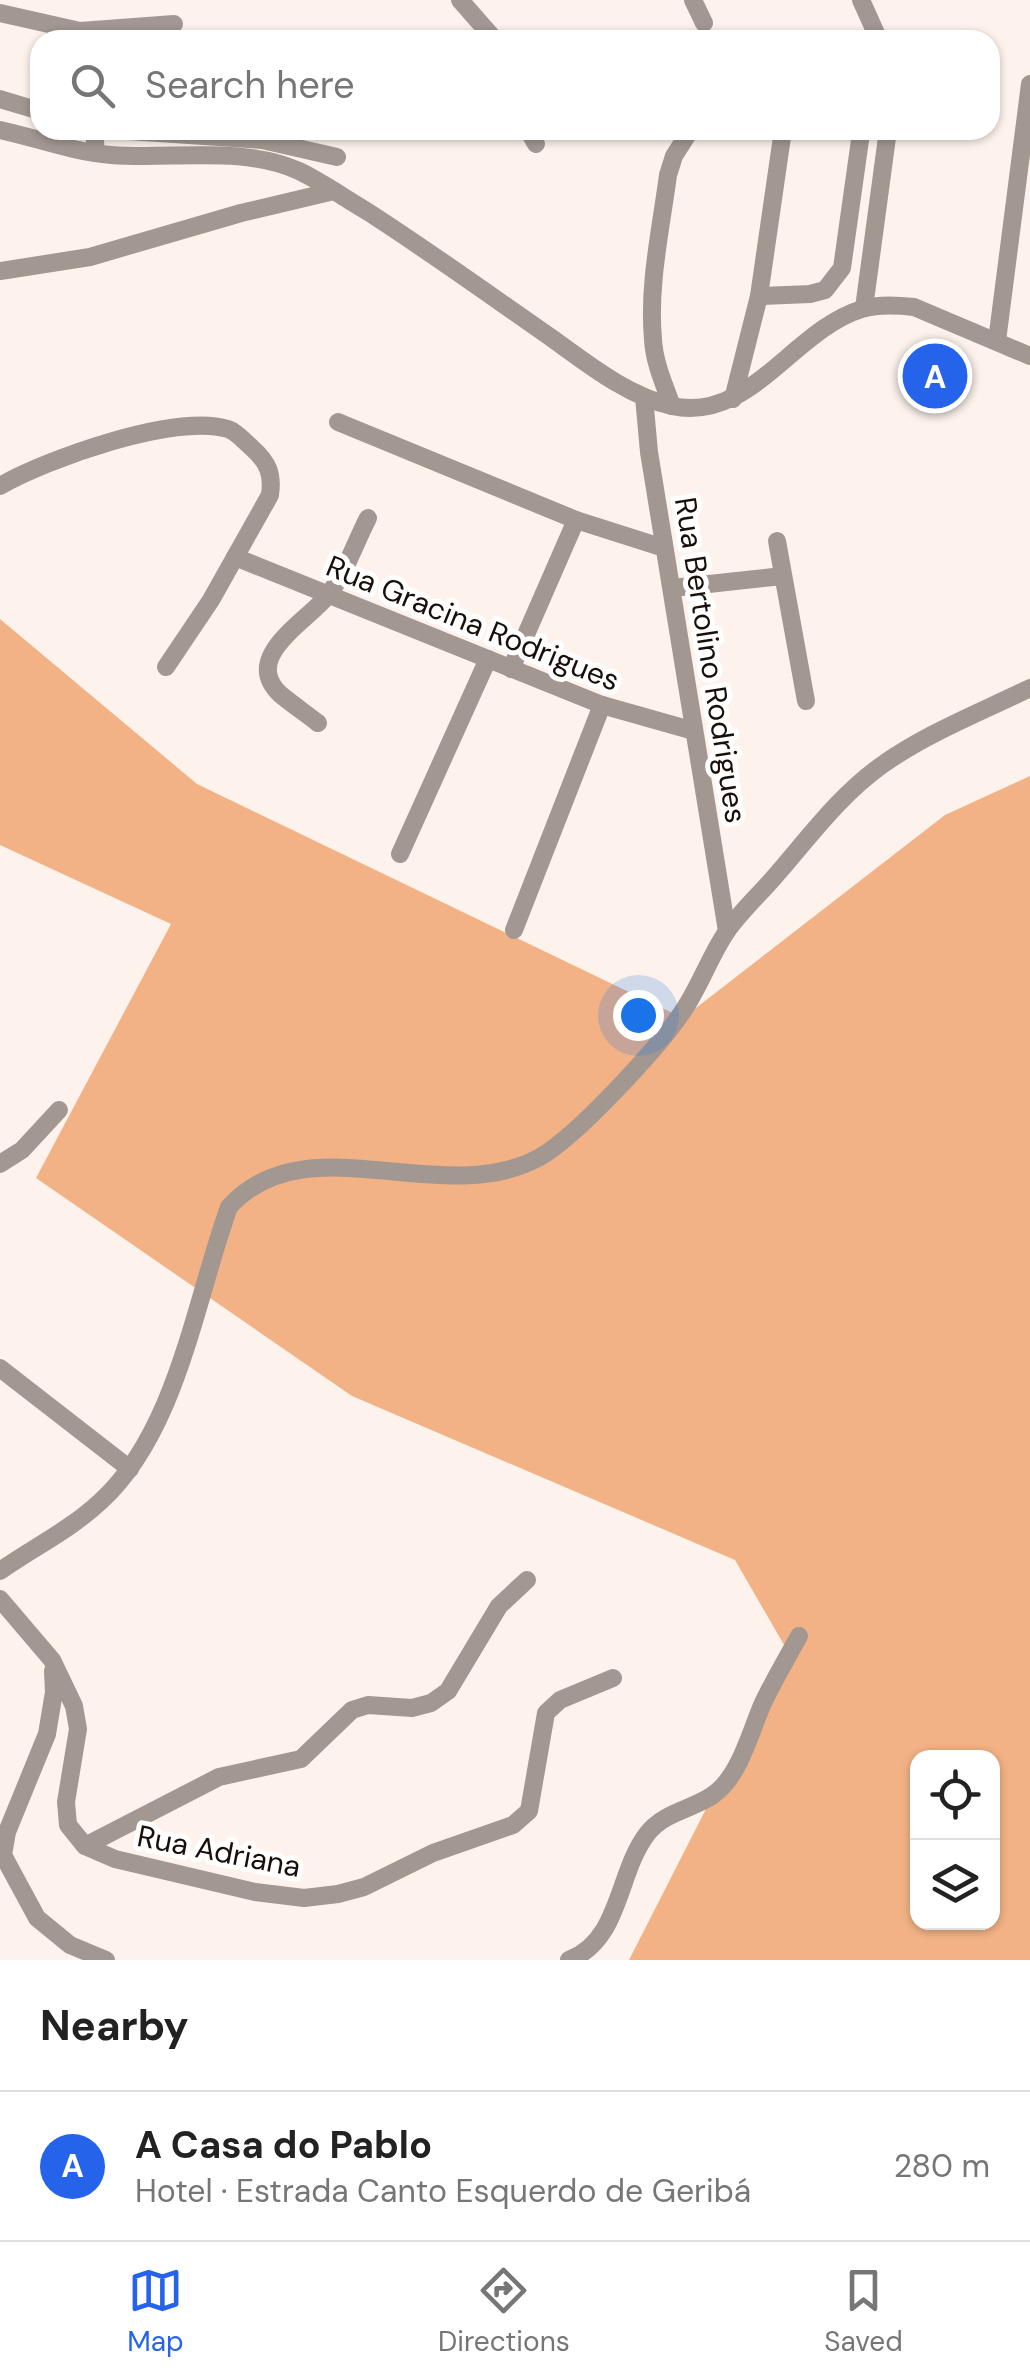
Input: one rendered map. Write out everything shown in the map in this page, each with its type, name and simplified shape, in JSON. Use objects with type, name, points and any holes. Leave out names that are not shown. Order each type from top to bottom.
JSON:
[{"type":"street","points":[[460,0],[487,30]]},
{"type":"street","points":[[694,0],[704,23]]},
{"type":"street","points":[[861,0],[874,30]]},
{"type":"street","points":[[0,13],[59,30]]},
{"type":"street","points":[[127,30],[174,24]]},
{"type":"street","points":[[997,341],[1030,84]]},
{"type":"street","points":[[0,99],[30,108]]},
{"type":"street","points":[[0,130],[30,134]]},
{"type":"street","points":[[62,140],[96,154],[242,157],[274,162],[300,172],[395,230],[603,374],[644,397],[672,406],[712,406],[732,400],[809,337],[864,308],[894,304],[914,307],[1030,356]]},
{"type":"street","points":[[95,140],[96,154]]},
{"type":"street","points":[[262,140],[337,157]]},
{"type":"street","points":[[672,406],[652,342],[652,307],[668,176],[684,140]]},
{"type":"street","points":[[732,400],[759,296],[782,140]]},
{"type":"street","points":[[759,296],[826,290],[842,268],[860,140]]},
{"type":"street","points":[[864,308],[887,140]]},
{"type":"street","points":[[0,271],[90,256],[334,191]]},
{"type":"street","name":"Rua Bertolino Rodrigues","points":[[644,397],[664,548],[727,931]]},
{"type":"street","points":[[338,422],[576,520],[664,548]]},
{"type":"street","points":[[0,486],[28,470],[91,446],[202,425],[232,430],[264,458],[272,482],[270,495],[166,668]]},
{"type":"street","points":[[318,723],[278,692],[269,679],[267,665],[272,651],[329,594],[368,518]]},
{"type":"street","points":[[511,670],[576,520]]},
{"type":"street","points":[[777,541],[806,701]]},
{"type":"street","name":"Rua Gracina Rodrigues","points":[[236,556],[636,718],[694,731]]},
{"type":"street","points":[[672,588],[782,576]]},
{"type":"street","points":[[400,854],[488,659]]},
{"type":"street","points":[[0,1571],[66,1531],[104,1498],[143,1450],[168,1398],[229,1207],[246,1188],[306,1168],[474,1176],[514,1169],[542,1156],[573,1131],[659,1042],[684,1010],[727,931],[850,790],[885,762],[1030,688]]},
{"type":"street","points":[[514,930],[602,705]]},
{"type":"street","points":[[0,1164],[22,1150],[59,1110]]},
{"type":"street","points":[[0,1368],[130,1469]]},
{"type":"street","points":[[0,1599],[52,1660],[74,1706],[78,1729],[66,1802],[68,1826],[85,1846],[219,1778],[301,1759],[352,1710],[368,1705],[412,1708],[431,1703],[448,1692],[493,1615],[527,1580]]},
{"type":"street","points":[[569,1960],[587,1951],[604,1933],[648,1833],[666,1817],[716,1793],[730,1777],[799,1636]]},
{"type":"street","points":[[52,1660],[54,1692],[47,1734],[12,1816],[1,1856],[38,1918],[70,1945],[106,1960]]},
{"type":"street","name":"Rua Adriana","points":[[85,1846],[116,1859],[255,1892],[304,1898],[364,1887],[432,1853],[513,1825],[529,1811],[546,1713],[560,1700],[612,1678]]},
{"type":"shaded area","points":[[0,619],[197,784],[683,1018],[945,815],[1030,776],[1030,1960],[629,1960],[787,1650],[735,1560],[352,1396],[36,1178],[171,924],[0,845]]},
{"type":"place","name":"A Casa do Pablo","points":[[935,376]]}]
